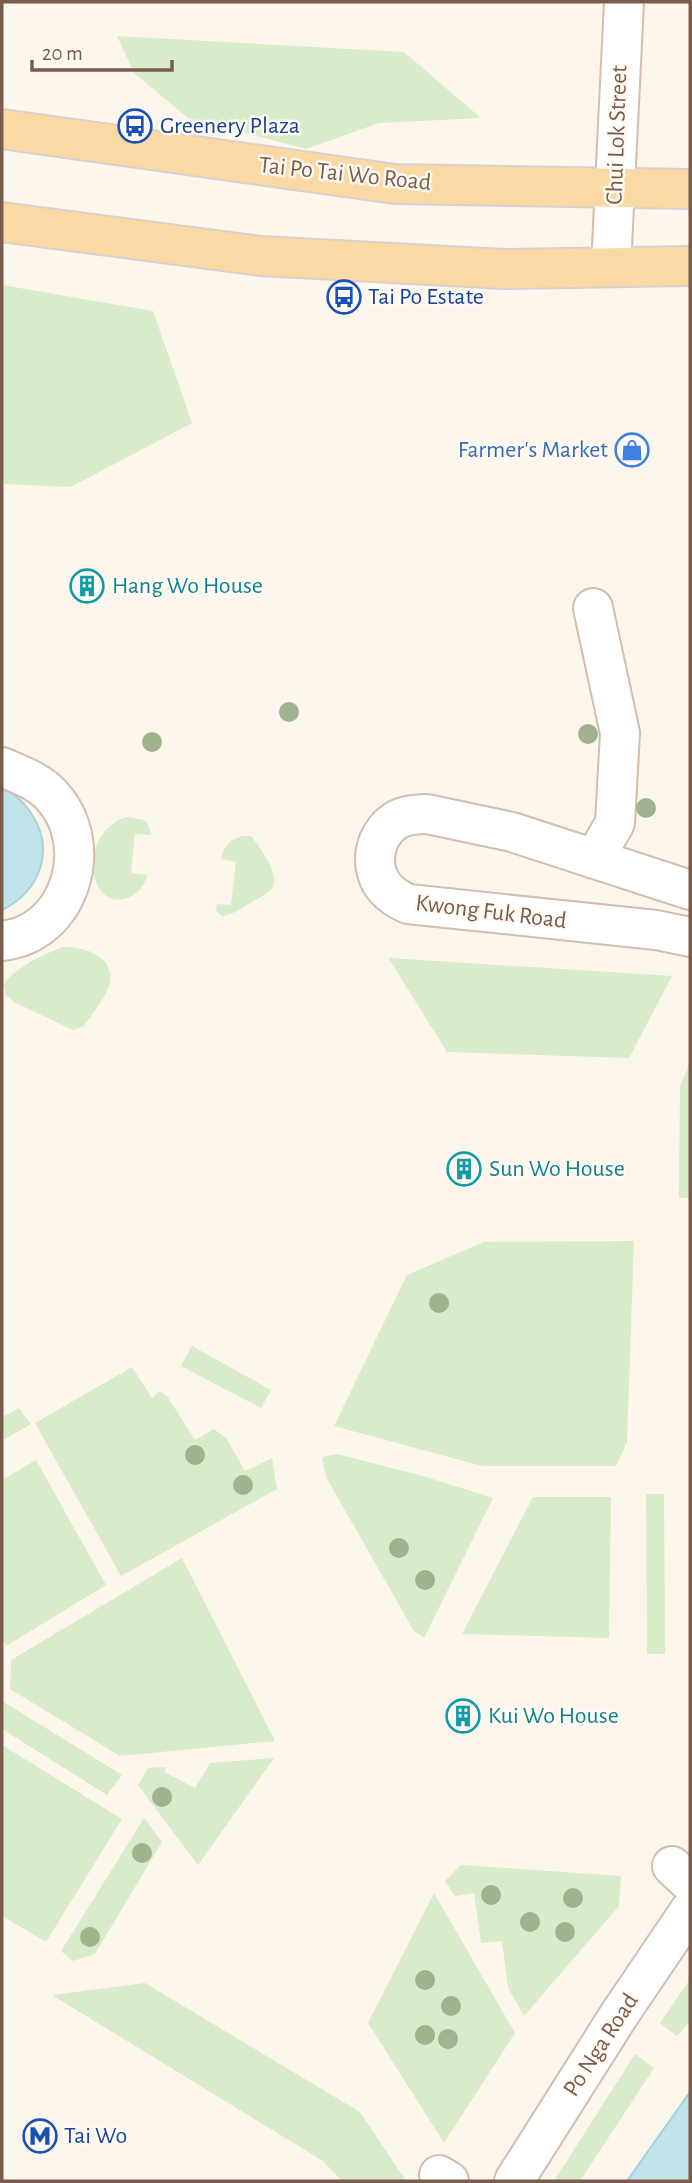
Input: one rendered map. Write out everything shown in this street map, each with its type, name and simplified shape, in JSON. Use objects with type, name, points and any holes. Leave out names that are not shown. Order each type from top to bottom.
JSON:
[{"type":"main road","name":"Tai Po Tai Wo Road","points":[[2,129],[395,184],[690,189]]},
{"type":"main road","points":[[2,222],[261,256],[504,269],[690,266]]},
{"type":"street","name":"Chui Lok Street","points":[[611,267],[624,2]]},
{"type":"street","points":[[593,608],[620,733],[615,823],[594,859]]},
{"type":"street","points":[[2,767],[35,782],[53,797],[69,821],[75,849],[73,876],[59,907],[39,927],[11,940],[2,941]]},
{"type":"street","name":"Kwong Fuk Road","points":[[690,890],[512,832],[426,814],[413,814],[395,821],[385,831],[379,841],[375,868],[384,888],[395,898],[408,904],[656,930],[690,937]]},
{"type":"street","name":"Po Nga Road","points":[[514,2181],[618,2015],[690,1910]]},
{"type":"green space","points":[[117,36],[404,52],[481,118],[379,123],[306,149],[188,118],[134,73]]},
{"type":"green space","points":[[2,285],[153,311],[192,423],[71,487],[2,484]]},
{"type":"green space","points":[[128,817],[144,820],[148,825],[151,835],[135,834],[131,873],[147,875],[141,888],[135,893],[122,900],[115,900],[102,892],[96,882],[93,859],[96,847],[108,827]]},
{"type":"green space","points":[[242,836],[251,836],[264,855],[272,870],[274,884],[264,895],[222,916],[216,911],[217,904],[231,905],[236,862],[221,859],[228,844]]},
{"type":"green space","points":[[63,947],[96,954],[107,965],[110,973],[110,982],[99,1005],[84,1026],[73,1030],[14,1002],[6,995],[4,985],[14,973],[39,957]]},
{"type":"green space","points":[[389,959],[672,976],[629,1058],[447,1052]]},
{"type":"green space","points":[[690,1063],[690,1198],[679,1198],[680,1086]]},
{"type":"green space","points":[[634,1241],[627,1442],[616,1466],[482,1466],[334,1426],[407,1275],[484,1242]]},
{"type":"green space","points":[[192,1346],[271,1390],[261,1408],[181,1366]]},
{"type":"green space","points":[[132,1367],[152,1398],[159,1391],[167,1396],[195,1440],[214,1429],[226,1438],[245,1471],[272,1458],[277,1489],[121,1576],[35,1423]]},
{"type":"green space","points":[[19,1408],[31,1424],[2,1441],[2,1417]]},
{"type":"green space","points":[[337,1454],[423,1476],[493,1498],[424,1638],[414,1631],[326,1477],[322,1457]]},
{"type":"green space","points":[[36,1460],[106,1585],[6,1646],[2,1638],[2,1480]]},
{"type":"green space","points":[[646,1494],[664,1494],[665,1654],[647,1654]]},
{"type":"green space","points":[[533,1497],[611,1497],[609,1638],[462,1634]]},
{"type":"green space","points":[[182,1558],[275,1741],[120,1756],[10,1689],[11,1660]]},
{"type":"green space","points":[[2,1701],[122,1775],[107,1795],[2,1729]]},
{"type":"green space","points":[[2,1745],[122,1819],[46,1942],[2,1916]]},
{"type":"green space","points":[[274,1758],[198,1865],[138,1785],[148,1768],[166,1767],[164,1772],[195,1788],[210,1763]]},
{"type":"green space","points":[[144,1818],[162,1842],[95,1954],[73,1961],[61,1951]]},
{"type":"green space","points":[[461,1865],[621,1876],[619,1906],[524,2016],[508,1988],[502,1941],[481,1943],[474,1893],[455,1896],[445,1881]]},
{"type":"green space","points":[[434,1893],[515,2033],[444,2143],[368,2023]]},
{"type":"green space","points":[[690,1979],[690,2022],[677,2036],[660,2023]]},
{"type":"green space","points":[[145,1983],[360,2112],[406,2181],[342,2181],[323,2161],[52,1995]]},
{"type":"green space","points":[[635,2054],[654,2068],[580,2181],[554,2181]]},
{"type":"water","points":[[2,789],[18,798],[31,813],[42,841],[43,855],[40,868],[26,892],[2,910]]},
{"type":"water","points":[[690,2092],[690,2181],[627,2181]]},
{"type":"place","name":"Greenery Plaza","points":[[135,126]]},
{"type":"place","name":"Tai Po Estate","points":[[344,297]]},
{"type":"place","name":"Farmer's Market","points":[[632,450]]},
{"type":"place","name":"Hang Wo House","points":[[87,586]]},
{"type":"place","name":"Sun Wo House","points":[[464,1169]]},
{"type":"place","name":"Kui Wo House","points":[[463,1716]]},
{"type":"place","name":"Tai Wo","points":[[40,2136]]}]
